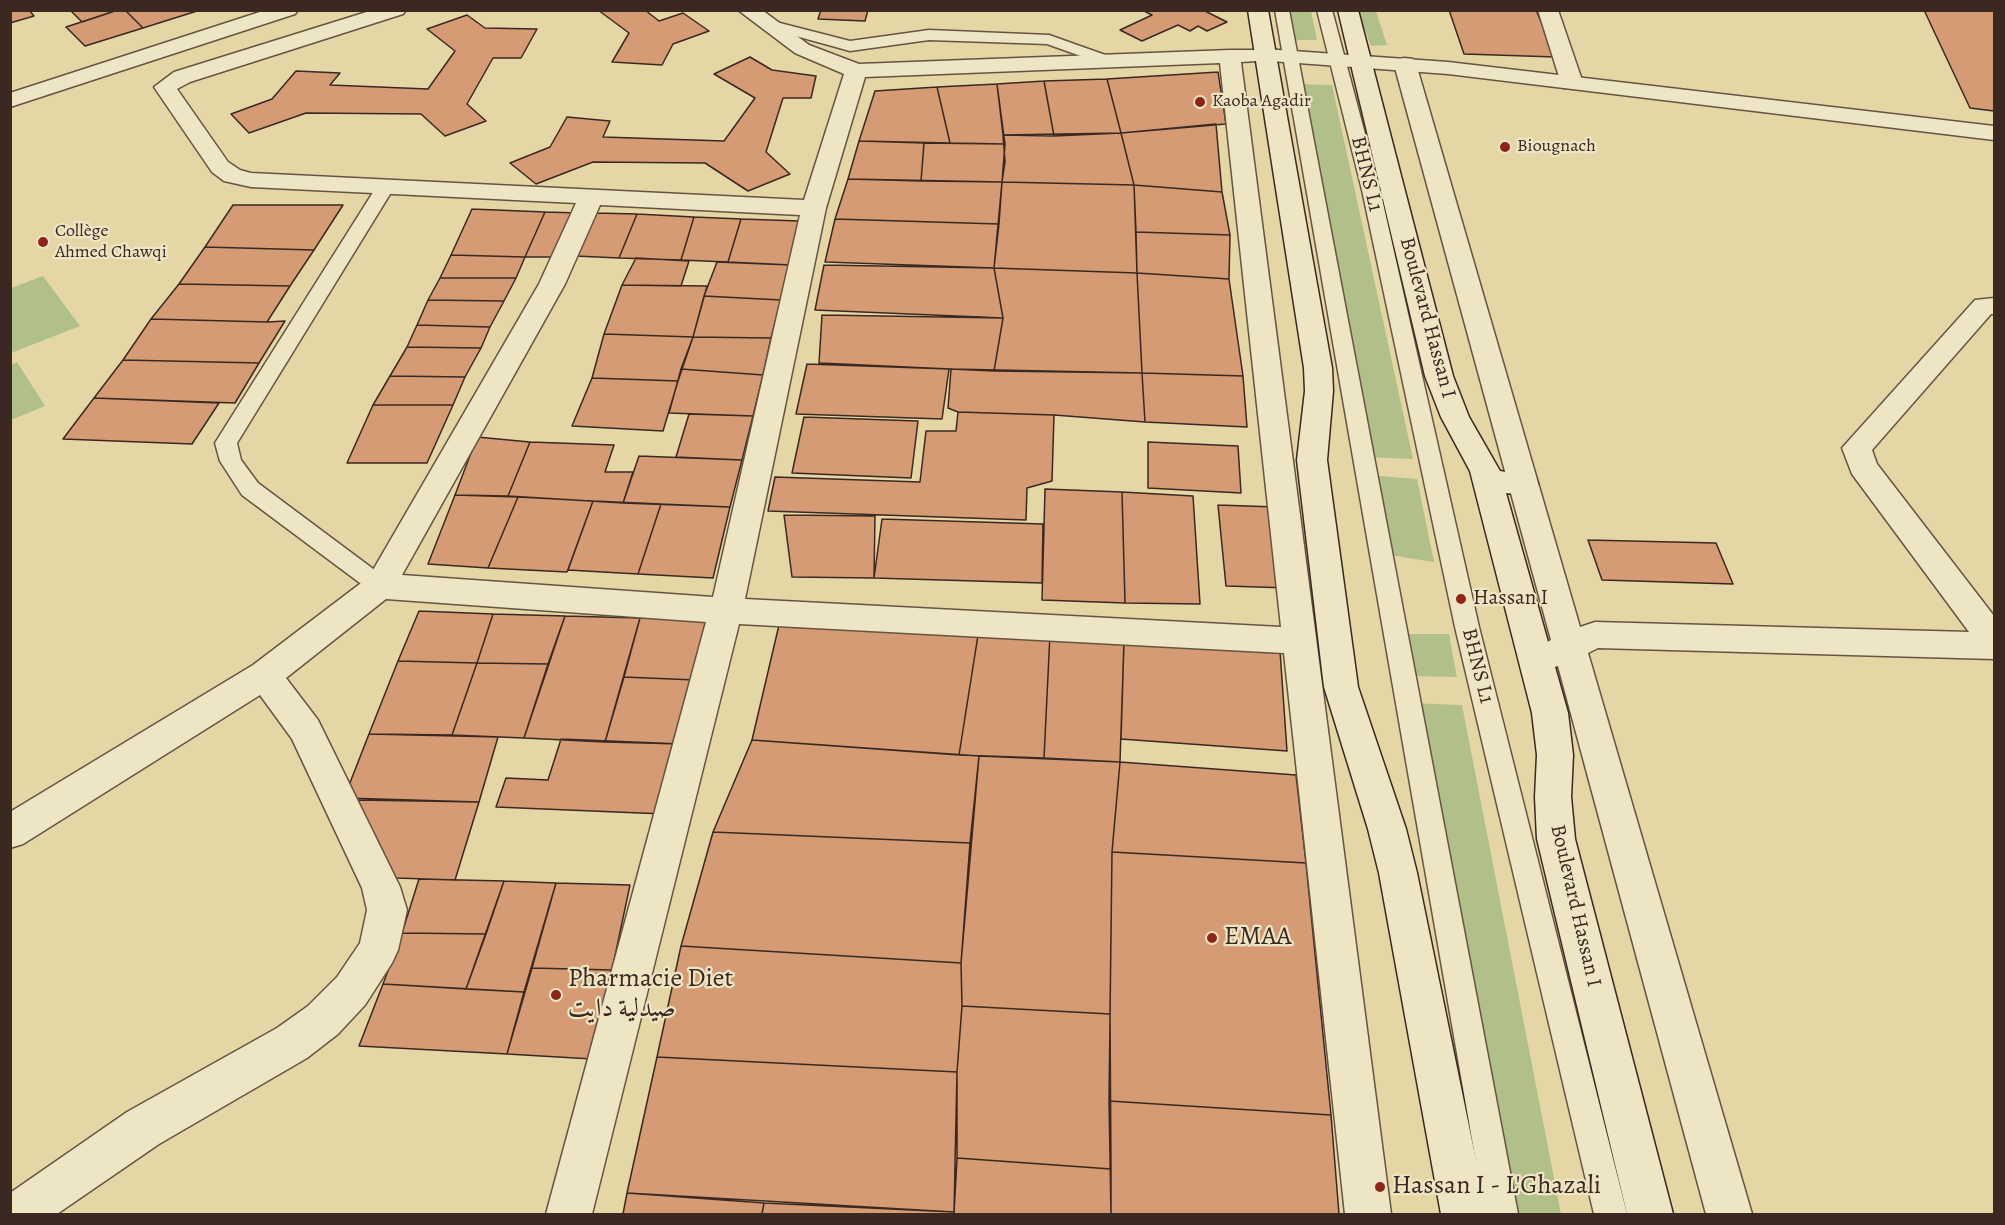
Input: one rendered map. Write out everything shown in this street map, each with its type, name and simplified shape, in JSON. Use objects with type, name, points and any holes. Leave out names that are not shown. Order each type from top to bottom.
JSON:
[{"type":"street","points":[[10,100],[288,10]]},
{"type":"street","points":[[396,10],[182,77],[165,87],[220,167],[232,176],[251,180],[814,208]]},
{"type":"street","points":[[748,10],[802,49],[856,71],[1106,60],[1278,56],[1405,64],[1995,133]]},
{"type":"street","points":[[1258,10],[1278,56],[1318,368],[1319,391],[1312,460],[1341,687],[1387,829],[1398,873],[1464,1215]]},
{"type":"street","name":"Boulevard Hassan I","points":[[1348,10],[1348,60],[1439,376],[1487,481],[1536,663],[1553,734],[1556,839],[1650,1215]]},
{"type":"street","points":[[1548,10],[1572,83]]},
{"type":"street","points":[[1230,56],[1368,1215]]},
{"type":"street","points":[[1405,64],[1729,1215]]},
{"type":"street","points":[[569,1215],[726,610],[814,208],[856,71]]},
{"type":"street","points":[[10,832],[265,675],[380,586],[552,284],[592,196]]},
{"type":"street","points":[[1995,306],[1984,306],[1857,448],[1863,467],[1995,640]]},
{"type":"street","points":[[1487,481],[1523,484]]},
{"type":"street","points":[[380,586],[726,610],[1298,641]]},
{"type":"street","points":[[1536,663],[1569,645],[1595,635],[1995,646]]},
{"type":"street","points":[[19,1215],[143,1128],[292,1042],[323,1020],[351,991],[378,950],[387,910],[381,887],[305,730],[265,675]]},
{"type":"lane","points":[[1282,10],[1278,56],[1502,1215]]},
{"type":"lane","name":"BHNS L1","points":[[1324,10],[1348,60],[1371,190],[1467,627],[1611,1215]]},
{"type":"lane","points":[[772,26],[850,46],[929,35],[1049,40],[1106,60]]},
{"type":"lane","points":[[380,586],[250,489],[231,461],[226,443],[386,186]]},
{"type":"green space","points":[[1285,11],[1311,11],[1317,40],[1291,40]]},
{"type":"green space","points":[[1358,11],[1376,11],[1387,45],[1371,46]]},
{"type":"green space","points":[[1292,84],[1332,85],[1413,459],[1364,457]]},
{"type":"green space","points":[[43,276],[80,326],[11,353],[11,288]]},
{"type":"green space","points":[[17,362],[45,406],[11,420],[11,365]]},
{"type":"green space","points":[[1368,475],[1417,479],[1434,562],[1383,554]]},
{"type":"green space","points":[[1395,634],[1449,634],[1457,677],[1402,676]]},
{"type":"green space","points":[[1407,703],[1462,705],[1561,1214],[1501,1214]]},
{"type":"building","points":[[10,10],[29,10],[34,16],[10,23]]},
{"type":"building","points":[[70,10],[118,10],[82,22]]},
{"type":"building","points":[[118,10],[125,10],[143,28],[85,46],[66,27]]},
{"type":"building","points":[[125,10],[197,10],[197,11],[143,28]]},
{"type":"building","points":[[598,10],[645,10],[659,21],[683,13],[709,31],[673,44],[662,65],[612,62],[629,33]]},
{"type":"building","points":[[821,10],[868,10],[865,21],[818,19]]},
{"type":"building","points":[[1142,10],[1203,10],[1227,22],[1207,31],[1198,26],[1190,31],[1178,25],[1142,41],[1120,30],[1152,15]]},
{"type":"building","points":[[1449,10],[1536,10],[1556,57],[1464,54]]},
{"type":"building","points":[[1924,10],[1994,10],[1994,111],[1970,108]]},
{"type":"building","points":[[467,15],[485,28],[537,29],[521,58],[493,58],[467,104],[486,121],[445,136],[421,114],[306,113],[249,133],[231,114],[272,99],[296,71],[340,73],[330,85],[428,89],[455,51],[427,29]]},
{"type":"building","points":[[750,57],[772,70],[816,76],[811,98],[783,98],[766,152],[790,174],[748,191],[705,163],[593,162],[536,184],[510,163],[550,147],[567,117],[610,121],[603,137],[724,141],[755,98],[714,74]]},
{"type":"building","points":[[1218,72],[1226,124],[1121,133],[1107,79]]},
{"type":"building","points":[[1107,79],[1121,133],[1054,136],[1044,81]]},
{"type":"building","points":[[1044,81],[1054,136],[1003,135],[997,84]]},
{"type":"building","points":[[997,84],[1005,144],[950,143],[937,87]]},
{"type":"building","points":[[937,87],[950,143],[859,141],[875,91]]},
{"type":"building","points":[[1216,124],[1222,192],[1134,185],[1121,133]]},
{"type":"building","points":[[1121,133],[1134,185],[1002,182],[1005,162],[1003,135]]},
{"type":"building","points":[[859,141],[924,143],[921,181],[848,179]]},
{"type":"building","points":[[924,143],[1005,144],[1002,182],[921,181]]},
{"type":"building","points":[[848,179],[1002,182],[999,224],[835,219]]},
{"type":"building","points":[[1002,182],[1134,185],[1137,273],[994,268]]},
{"type":"building","points":[[1134,185],[1222,192],[1230,235],[1136,232]]},
{"type":"building","points":[[233,205],[343,205],[314,250],[205,247]]},
{"type":"building","points":[[472,209],[545,212],[525,257],[451,255]]},
{"type":"building","points":[[545,212],[580,213],[561,257],[525,257]]},
{"type":"building","points":[[595,213],[637,214],[619,258],[576,256]]},
{"type":"building","points":[[637,214],[694,217],[681,260],[619,258]]},
{"type":"building","points":[[694,217],[741,219],[728,262],[681,260]]},
{"type":"building","points":[[741,219],[800,221],[791,265],[728,262]]},
{"type":"building","points":[[835,219],[999,224],[994,268],[825,262]]},
{"type":"building","points":[[1136,232],[1230,235],[1229,279],[1137,273]]},
{"type":"building","points":[[205,247],[314,250],[290,286],[179,284]]},
{"type":"building","points":[[451,255],[525,257],[516,278],[440,278]]},
{"type":"building","points":[[636,258],[689,261],[681,286],[622,285]]},
{"type":"building","points":[[717,262],[791,265],[781,300],[704,296]]},
{"type":"building","points":[[824,265],[994,268],[1003,318],[815,310]]},
{"type":"building","points":[[994,268],[1137,273],[1142,373],[994,371],[1003,318]]},
{"type":"building","points":[[1137,273],[1229,279],[1243,376],[1142,373]]},
{"type":"building","points":[[440,278],[516,278],[504,301],[428,300]]},
{"type":"building","points":[[179,284],[290,286],[267,322],[151,319]]},
{"type":"building","points":[[622,285],[707,286],[693,337],[604,334]]},
{"type":"building","points":[[704,296],[781,300],[771,338],[693,337]]},
{"type":"building","points":[[428,300],[504,301],[490,327],[417,325]]},
{"type":"building","points":[[822,315],[1003,318],[994,371],[819,363]]},
{"type":"building","points":[[151,319],[285,321],[259,363],[123,360]]},
{"type":"building","points":[[417,325],[490,327],[481,348],[407,347]]},
{"type":"building","points":[[604,334],[693,337],[678,381],[592,378]]},
{"type":"building","points":[[693,337],[771,338],[763,375],[681,369]]},
{"type":"building","points":[[407,347],[481,348],[465,377],[390,376]]},
{"type":"building","points":[[123,360],[259,363],[235,403],[94,398]]},
{"type":"building","points":[[807,364],[949,369],[942,419],[796,414]]},
{"type":"building","points":[[681,369],[763,375],[753,416],[669,413]]},
{"type":"building","points":[[951,369],[1142,373],[1145,422],[1054,415],[958,412],[948,408]]},
{"type":"building","points":[[1142,373],[1243,376],[1247,427],[1145,422]]},
{"type":"building","points":[[390,376],[465,377],[453,405],[373,405]]},
{"type":"building","points":[[592,378],[678,381],[663,431],[572,426]]},
{"type":"building","points":[[94,398],[219,403],[192,444],[63,439]]},
{"type":"building","points":[[373,405],[453,405],[427,463],[347,463]]},
{"type":"building","points":[[958,412],[1054,415],[1052,481],[1027,488],[1026,520],[768,511],[775,477],[920,482],[926,431],[956,431]]},
{"type":"building","points":[[689,414],[753,416],[742,460],[676,457]]},
{"type":"building","points":[[804,417],[918,421],[911,478],[792,473]]},
{"type":"building","points":[[477,437],[530,442],[508,496],[455,495]]},
{"type":"building","points":[[530,442],[614,445],[605,472],[633,472],[623,503],[508,496]]},
{"type":"building","points":[[1148,442],[1238,446],[1241,493],[1148,488]]},
{"type":"building","points":[[639,456],[742,460],[730,507],[623,503]]},
{"type":"building","points":[[1045,489],[1122,492],[1125,603],[1042,600]]},
{"type":"building","points":[[1122,492],[1193,496],[1200,604],[1125,603]]},
{"type":"building","points":[[455,495],[518,497],[488,568],[428,564]]},
{"type":"building","points":[[518,497],[593,501],[567,572],[488,568]]},
{"type":"building","points":[[593,501],[661,504],[638,574],[568,570]]},
{"type":"building","points":[[661,504],[730,507],[713,578],[638,574]]},
{"type":"building","points":[[1218,505],[1276,507],[1289,588],[1226,586]]},
{"type":"building","points":[[784,515],[875,516],[874,578],[792,577]]},
{"type":"building","points":[[882,519],[1043,524],[1042,583],[874,578]]},
{"type":"building","points":[[1588,540],[1716,543],[1733,584],[1602,580]]},
{"type":"building","points":[[419,611],[493,614],[477,663],[398,661]]},
{"type":"building","points":[[493,614],[565,616],[548,664],[477,663]]},
{"type":"building","points":[[565,616],[640,618],[605,742],[524,738]]},
{"type":"building","points":[[640,618],[709,620],[695,680],[624,677]]},
{"type":"building","points":[[779,625],[979,629],[959,755],[752,740]]},
{"type":"building","points":[[979,629],[1050,634],[1044,758],[959,755]]},
{"type":"building","points":[[1050,634],[1124,641],[1120,762],[1044,758]]},
{"type":"building","points":[[1124,641],[1280,651],[1287,751],[1121,739]]},
{"type":"building","points":[[398,661],[477,663],[452,735],[369,734]]},
{"type":"building","points":[[477,663],[548,664],[524,738],[452,735]]},
{"type":"building","points":[[624,677],[695,680],[681,744],[605,742]]},
{"type":"building","points":[[369,734],[498,737],[479,802],[344,798]]},
{"type":"building","points":[[561,739],[681,744],[664,814],[496,807],[506,778],[548,780]]},
{"type":"building","points":[[752,740],[979,756],[970,843],[713,832]]},
{"type":"building","points":[[979,756],[1120,762],[1112,852],[1110,1014],[962,1006],[961,963]]},
{"type":"building","points":[[1120,762],[1296,775],[1306,863],[1112,852]]},
{"type":"building","points":[[359,800],[479,802],[455,880],[396,878],[353,814]]},
{"type":"building","points":[[713,832],[970,843],[961,963],[681,946]]},
{"type":"building","name":"EMAA","points":[[1112,852],[1306,863],[1331,1115],[1109,1101]]},
{"type":"building","points":[[419,879],[504,881],[486,934],[402,933]]},
{"type":"building","points":[[504,881],[556,883],[524,992],[466,989]]},
{"type":"building","points":[[556,883],[630,885],[612,970],[532,968]]},
{"type":"building","points":[[402,933],[486,934],[466,989],[383,984]]},
{"type":"building","points":[[681,946],[961,963],[962,1006],[957,1072],[657,1057]]},
{"type":"building","points":[[532,968],[612,970],[592,1059],[507,1054]]},
{"type":"building","points":[[383,984],[524,992],[507,1054],[359,1046]]},
{"type":"building","points":[[962,1006],[1110,1014],[1111,1169],[957,1158],[957,1072]]},
{"type":"building","points":[[657,1057],[957,1072],[954,1212],[627,1193]]},
{"type":"building","points":[[1109,1101],[1331,1115],[1339,1214],[1111,1214]]},
{"type":"building","points":[[957,1158],[1111,1169],[1111,1214],[954,1214]]},
{"type":"building","points":[[627,1193],[764,1203],[762,1214],[623,1214]]},
{"type":"building","points":[[764,1203],[954,1212],[954,1214],[762,1214]]},
{"type":"place","name":"Kaoba Agadir","points":[[1200,102]]},
{"type":"place","name":"Biougnach","points":[[1505,147]]},
{"type":"place","name":"Collège Ahmed Chawqi","points":[[43,242]]},
{"type":"place","name":"Hassan I","points":[[1461,599]]},
{"type":"place","name":"EMAA","points":[[1212,938]]},
{"type":"place","name":"Pharmacie Diet صيدلية دايت","points":[[556,995]]},
{"type":"place","name":"Hassan I - L'Ghazali","points":[[1380,1187]]}]
